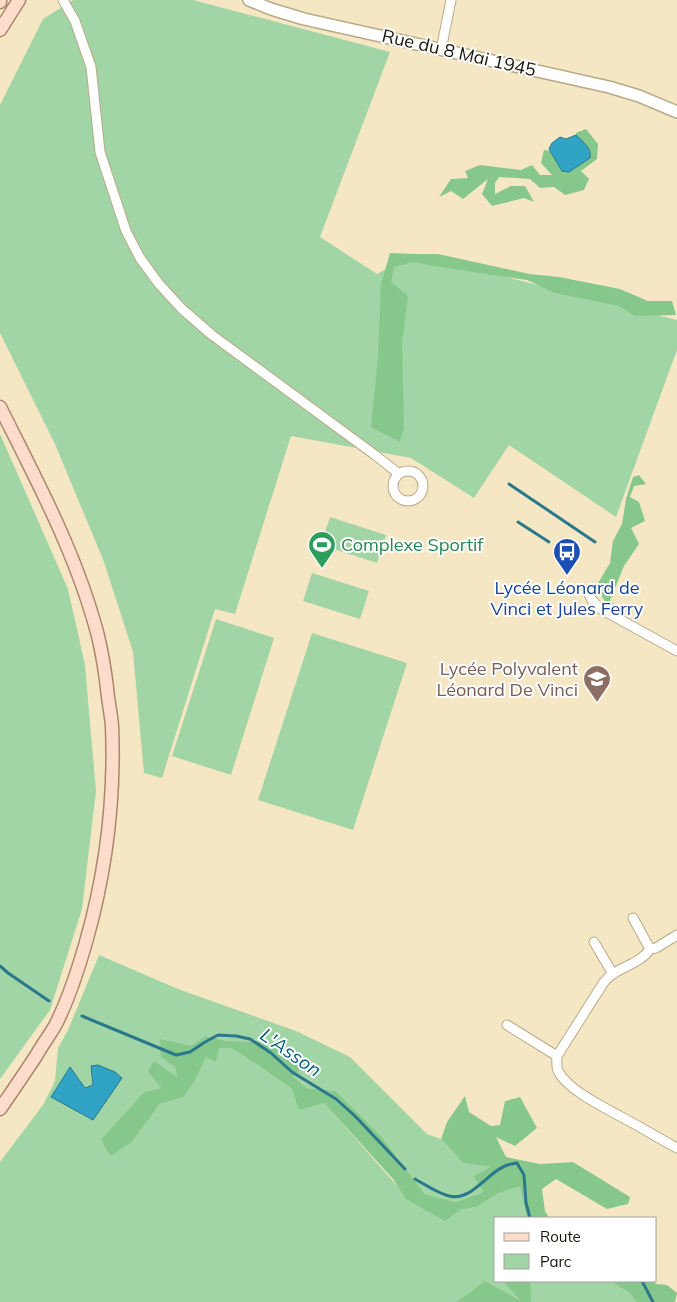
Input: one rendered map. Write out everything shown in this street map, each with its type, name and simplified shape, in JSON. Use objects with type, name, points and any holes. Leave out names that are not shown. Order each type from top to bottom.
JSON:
[{"type":"main road","points":[[0,30],[20,0]]},
{"type":"main road","name":"Rue du 8 Mai 1945","points":[[249,0],[304,19],[609,87],[674,108]]},
{"type":"main road","points":[[0,407],[46,498],[73,559],[99,638],[112,724],[113,776],[109,827],[98,896],[77,971],[56,1024],[0,1109]]},
{"type":"street","points":[[63,0],[75,21],[91,67],[100,152],[120,214],[126,232],[140,258],[154,278],[182,309],[212,335],[375,454],[398,473]]},
{"type":"street","points":[[441,50],[451,0]]},
{"type":"street","points":[[587,590],[599,608],[677,651]]},
{"type":"street","points":[[633,918],[650,949]]},
{"type":"street","points":[[677,935],[656,948],[650,949],[641,958],[613,974],[604,982],[557,1056],[556,1064],[558,1071],[567,1082],[583,1095],[677,1148]]},
{"type":"street","points":[[594,942],[613,974]]},
{"type":"street","points":[[507,1025],[557,1056]]},
{"type":"green space","points":[[73,0],[193,0],[390,52],[320,237],[377,274],[414,254],[677,320],[677,350],[616,517],[509,445],[474,498],[411,458],[291,436],[235,614],[215,609],[162,778],[144,773],[133,652],[104,562],[55,444],[0,333],[0,105],[43,19]]},
{"type":"green space","points":[[586,129],[598,144],[597,159],[581,171],[589,179],[584,190],[565,195],[554,187],[540,188],[530,179],[499,177],[495,183],[495,194],[511,186],[525,186],[534,202],[524,198],[492,206],[482,194],[488,179],[463,199],[451,191],[439,197],[451,179],[468,178],[465,171],[480,165],[521,170],[532,165],[540,175],[552,175],[541,163],[544,150],[558,152],[575,143],[576,133]]},
{"type":"green space","points":[[390,253],[438,254],[530,274],[559,277],[620,289],[648,301],[672,301],[676,315],[635,316],[619,306],[555,293],[527,280],[413,262],[394,267],[391,282],[408,296],[402,343],[404,428],[400,442],[371,427],[378,358],[381,284]]},
{"type":"green space","points":[[0,434],[68,589],[85,665],[96,791],[82,909],[50,1010],[0,1079]]},
{"type":"green space","points":[[639,475],[646,484],[634,486],[630,497],[639,502],[645,521],[631,528],[639,544],[624,566],[610,600],[623,612],[609,606],[597,585],[610,563],[613,541],[622,524],[626,499],[633,477]]},
{"type":"green space","points":[[330,517],[386,535],[377,563],[321,545]]},
{"type":"green space","points":[[312,573],[369,591],[360,619],[303,601]]},
{"type":"green space","points":[[216,619],[274,638],[231,775],[172,756]]},
{"type":"green space","points":[[312,633],[407,663],[353,830],[258,800]]},
{"type":"green space","points":[[99,955],[178,989],[296,1031],[350,1057],[427,1134],[441,1139],[463,1163],[492,1167],[473,1176],[483,1192],[456,1202],[425,1194],[380,1135],[336,1091],[307,1088],[292,1077],[302,1066],[273,1042],[226,1041],[206,1036],[175,1067],[177,1078],[154,1061],[161,1088],[144,1092],[101,1139],[132,1142],[160,1104],[184,1097],[196,1079],[206,1057],[219,1048],[231,1048],[292,1089],[324,1103],[400,1189],[406,1199],[460,1210],[476,1207],[499,1193],[520,1185],[527,1217],[494,1217],[494,1282],[504,1282],[522,1301],[485,1281],[456,1302],[0,1302],[0,1162],[43,1105],[55,1081],[58,1048],[68,1030]]},
{"type":"green space","points":[[206,1036],[226,1041],[273,1042],[303,1066],[293,1077],[307,1088],[336,1091],[380,1135],[425,1194],[456,1202],[483,1192],[473,1176],[491,1167],[463,1163],[441,1139],[447,1122],[465,1096],[469,1112],[491,1126],[500,1125],[505,1101],[520,1097],[537,1128],[515,1146],[496,1137],[506,1157],[540,1164],[573,1162],[630,1197],[628,1204],[607,1209],[556,1179],[542,1189],[545,1211],[548,1217],[527,1217],[520,1186],[499,1193],[476,1207],[460,1210],[445,1221],[406,1199],[393,1179],[324,1103],[299,1110],[292,1089],[231,1048],[219,1048],[216,1062],[206,1057],[196,1079],[184,1097],[160,1104],[132,1142],[110,1156],[101,1139],[144,1092],[161,1088],[148,1071],[154,1061],[177,1077],[175,1067],[161,1057],[160,1039],[191,1046]]},
{"type":"green space","points":[[485,1281],[520,1300],[504,1282],[530,1282],[531,1302],[456,1302]]},
{"type":"green space","points":[[527,1282],[612,1282],[630,1293],[636,1302],[530,1302]]},
{"type":"green space","points":[[612,1282],[654,1282],[667,1285],[677,1293],[675,1302],[636,1302],[630,1293]]},
{"type":"water","points":[[576,135],[590,151],[590,158],[569,172],[562,171],[549,149],[552,143],[560,137],[566,139]]},
{"type":"water","points":[[98,1065],[115,1072],[122,1078],[93,1120],[51,1097],[70,1067],[85,1088],[93,1085],[91,1066]]},
{"type":"waterway","points":[[509,484],[595,542]]},
{"type":"waterway","points":[[518,522],[549,542]]},
{"type":"waterway","name":"L'Asson","points":[[0,966],[49,1001]]},
{"type":"waterway","name":"L'Asson","points":[[82,1016],[176,1055],[190,1052],[218,1035],[250,1039],[271,1053],[292,1072],[336,1099],[355,1116],[405,1169]]},
{"type":"waterway","name":"L'Asson","points":[[415,1179],[440,1193],[457,1197],[472,1191],[506,1165],[517,1163],[524,1175],[526,1203],[530,1217]]},
{"type":"waterway","name":"L'Asson","points":[[643,1282],[653,1302]]},
{"type":"place","name":"Complexe Sportif","points":[[322,569]]},
{"type":"place","name":"Lycée Léonard de Vinci et Jules Ferry","points":[[567,576]]},
{"type":"place","name":"Lycée Polyvalent Léonard De Vinci","points":[[597,703]]}]
